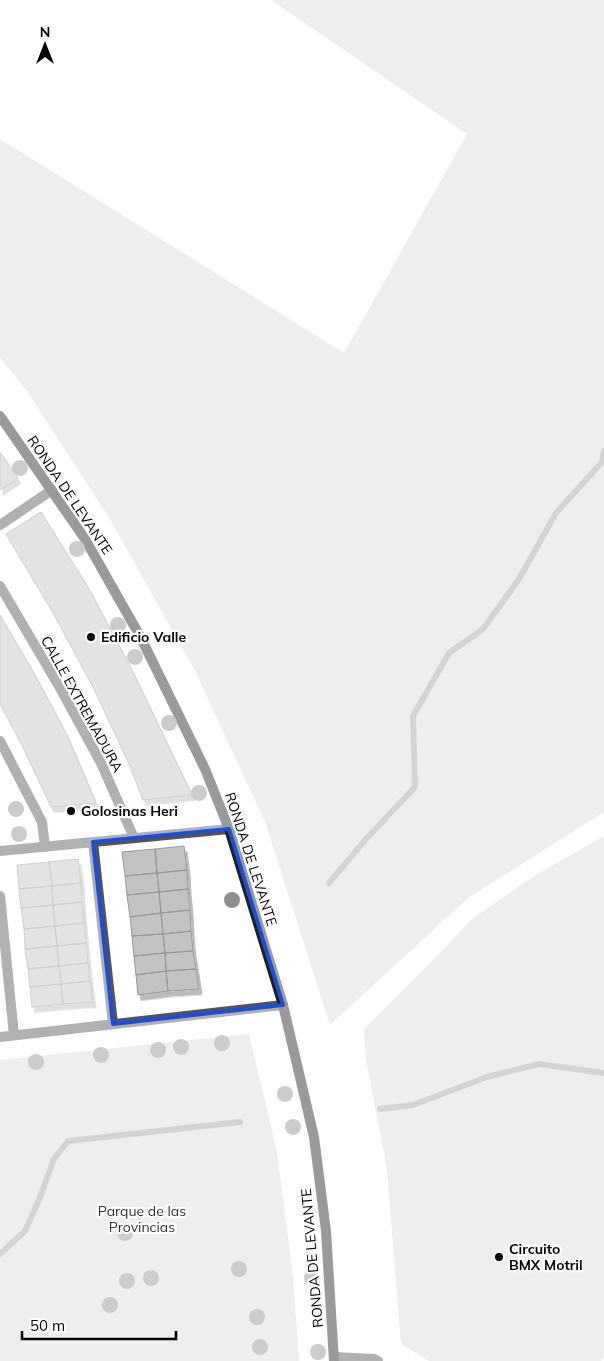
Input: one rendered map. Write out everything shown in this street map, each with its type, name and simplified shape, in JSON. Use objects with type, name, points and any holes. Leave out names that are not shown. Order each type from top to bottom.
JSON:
[{"type":"main road","name":"RONDA DE LEVANTE","points":[[0,416],[85,539],[141,638],[205,769],[229,829],[283,1005],[314,1137],[326,1231],[334,1359]]},
{"type":"street","points":[[0,525],[52,490]]},
{"type":"street","name":"CALLE EXTREMADURA","points":[[0,586],[96,754],[134,838]]},
{"type":"street","points":[[0,741],[42,822],[46,847]]},
{"type":"street","points":[[0,851],[229,829]]},
{"type":"street","points":[[93,842],[113,1024]]},
{"type":"street","points":[[0,896],[14,1035]]},
{"type":"street","points":[[0,1037],[283,1005]]},
{"type":"street","points":[[334,1359],[374,1359],[378,1361]]},
{"type":"highlighted area","points":[[229,829],[283,1005],[113,1024],[93,842]]},
{"type":"green space","points":[[271,0],[604,0],[604,812],[468,898],[330,1025],[265,822],[195,671],[111,521],[27,391],[0,358],[0,139],[344,353],[467,134]]},
{"type":"green space","points":[[604,836],[604,1357],[601,1361],[429,1361],[401,1344],[387,1170],[365,1054],[364,1029],[473,918],[534,876]]},
{"type":"green space","name":"Parque de las Provincias","points":[[249,1034],[277,1151],[293,1276],[299,1361],[0,1361],[0,1060]]},
{"type":"building","points":[[0,452],[18,478],[0,490]]},
{"type":"building","name":"Edificio Valle","points":[[41,512],[88,587],[130,666],[192,795],[143,800],[129,764],[93,687],[51,609],[6,534]]},
{"type":"building","points":[[0,615],[33,671],[67,735],[96,803],[51,807],[22,745],[0,704]]},
{"type":"building","points":[[184,846],[187,870],[157,873],[155,849]]},
{"type":"building","points":[[155,849],[157,873],[125,876],[122,852]]},
{"type":"building","points":[[78,859],[81,883],[52,886],[49,862]]},
{"type":"building","points":[[49,862],[52,886],[19,889],[17,865]]},
{"type":"building","points":[[187,870],[188,889],[159,892],[157,873]]},
{"type":"building","points":[[157,873],[159,892],[127,895],[125,876]]},
{"type":"building","points":[[81,883],[82,902],[53,905],[52,886]]},
{"type":"building","points":[[52,886],[53,905],[21,908],[19,889]]},
{"type":"building","points":[[188,889],[190,910],[161,913],[159,892]]},
{"type":"building","points":[[159,892],[161,913],[130,917],[127,895]]},
{"type":"building","points":[[82,902],[84,923],[55,926],[53,905]]},
{"type":"building","points":[[53,905],[55,926],[24,929],[21,908]]},
{"type":"building","points":[[190,910],[191,931],[163,934],[161,913]]},
{"type":"building","points":[[161,913],[163,934],[132,936],[130,917]]},
{"type":"building","points":[[84,923],[86,943],[57,946],[55,926]]},
{"type":"building","points":[[55,926],[57,946],[25,949],[24,929]]},
{"type":"building","points":[[191,931],[193,951],[165,953],[163,934]]},
{"type":"building","points":[[163,934],[165,953],[134,956],[132,936]]},
{"type":"building","points":[[86,943],[88,963],[59,966],[57,946]]},
{"type":"building","points":[[57,946],[59,966],[28,969],[25,949]]},
{"type":"building","points":[[193,951],[196,969],[166,971],[165,953]]},
{"type":"building","points":[[165,953],[166,971],[136,975],[134,956]]},
{"type":"building","points":[[88,963],[90,981],[61,984],[59,966]]},
{"type":"building","points":[[59,966],[61,984],[30,987],[28,969]]},
{"type":"building","points":[[196,969],[199,989],[168,991],[166,971]]},
{"type":"building","points":[[166,971],[168,991],[138,995],[136,975]]},
{"type":"building","points":[[90,981],[93,1002],[63,1004],[61,984]]},
{"type":"building","points":[[61,984],[63,1004],[32,1007],[30,987]]},
{"type":"waterway","points":[[329,883],[366,839],[415,787],[413,716],[449,653],[483,629],[519,579],[556,513],[602,462],[604,451]]},
{"type":"waterway","points":[[380,1109],[413,1105],[487,1077],[539,1064],[604,1073]]},
{"type":"waterway","points":[[0,1254],[25,1231],[54,1159],[68,1141],[240,1122]]},
{"type":"place","name":"Edificio Valle","points":[[91,637]]},
{"type":"place","name":"Golosinas Heri","points":[[71,811]]},
{"type":"place","name":"Circuito BMX Motril","points":[[499,1257]]}]
